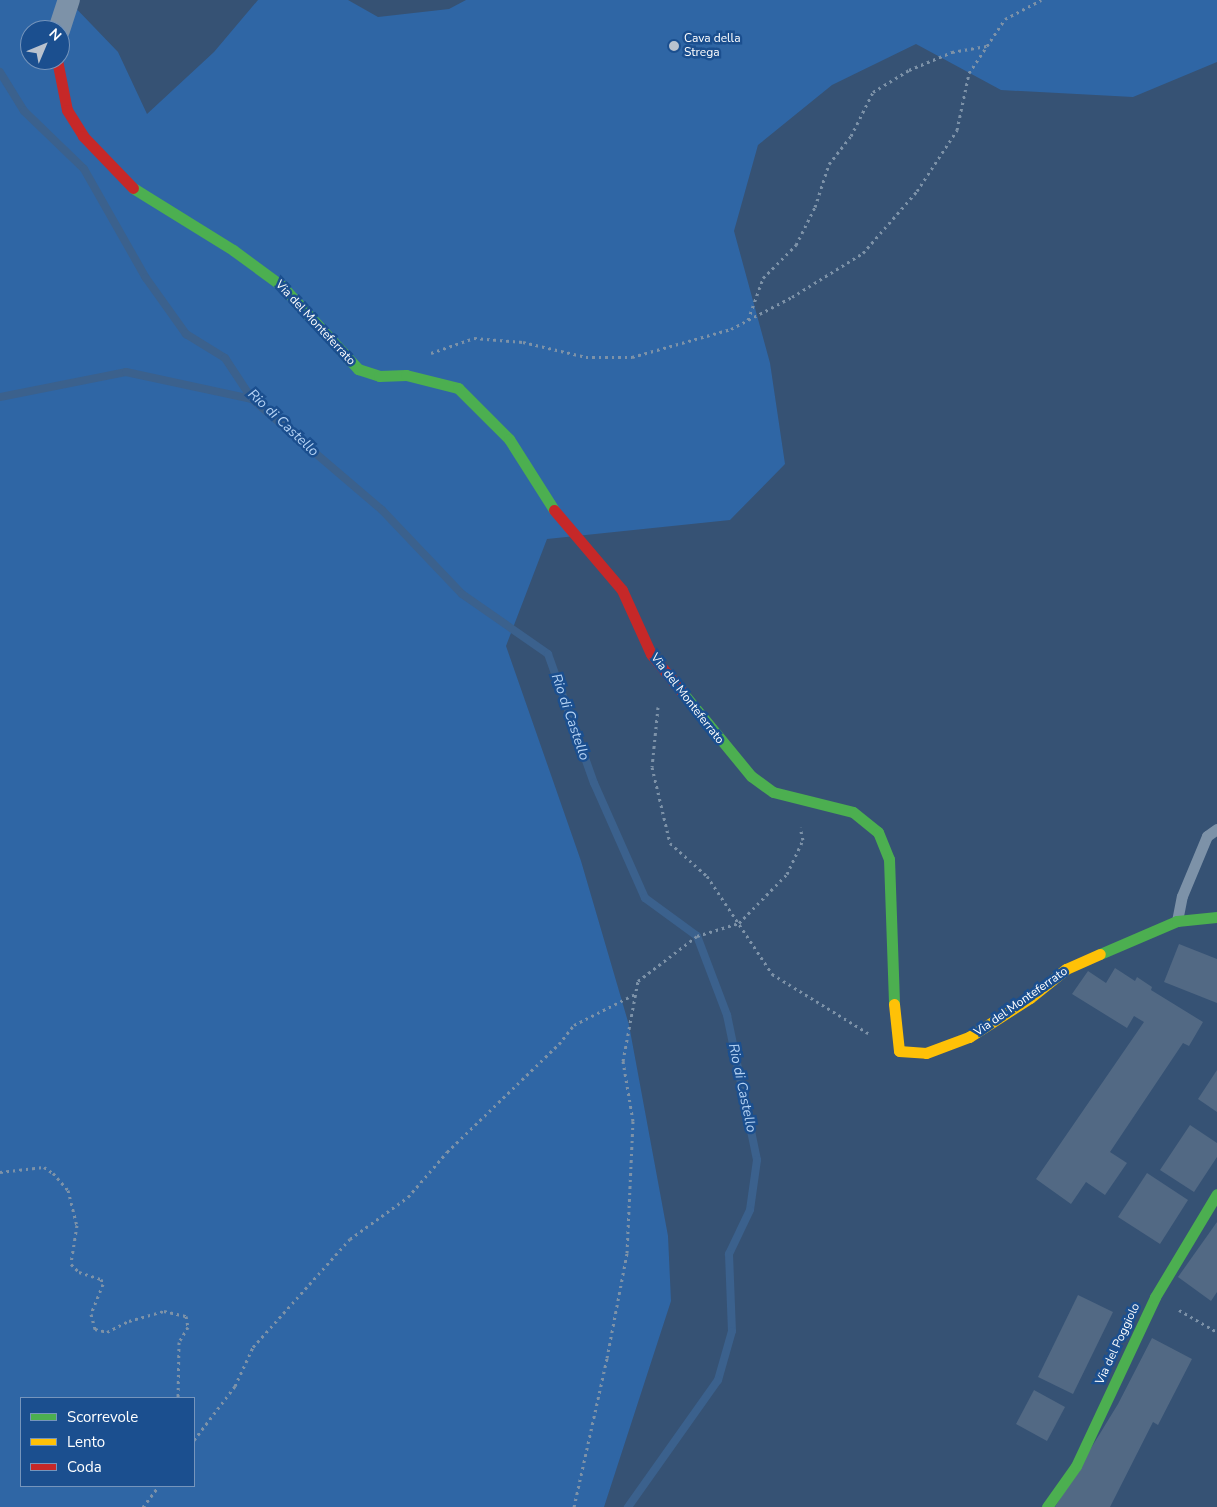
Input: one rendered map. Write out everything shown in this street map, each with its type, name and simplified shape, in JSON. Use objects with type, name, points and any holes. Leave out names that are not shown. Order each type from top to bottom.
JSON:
[{"type":"street","points":[[62,20],[69,0]]},
{"type":"street","name":"Via del Monteferrato","points":[[59,70],[67,110],[83,136],[135,190],[233,250],[282,286],[358,368],[379,376],[406,375],[458,388],[479,406],[509,439],[559,518],[622,590],[650,654],[751,776],[773,792],[853,812],[878,832],[889,859],[895,956],[894,1024],[899,1051],[926,1053],[969,1038],[1030,998],[1066,969],[1177,921],[1217,917]]},
{"type":"street","name":"Via del Poggiolo","points":[[1047,1507],[1076,1466],[1155,1297],[1217,1194]]},
{"type":"lane","points":[[1177,921],[1182,896],[1207,836],[1217,829]]},
{"type":"path","points":[[431,360],[431,353],[474,338],[523,342],[586,357],[632,357],[732,329],[748,320],[863,252],[917,192],[957,130],[969,73],[1005,20],[1041,0]]},
{"type":"path","points":[[748,320],[763,278],[796,245],[815,207],[829,164],[851,136],[873,92],[909,70],[952,52],[987,46]]},
{"type":"path","points":[[662,668],[652,766],[670,844],[707,876],[772,974],[899,1051]]},
{"type":"path","points":[[574,1507],[607,1358],[627,1252],[633,1121],[623,1061],[638,981],[697,936],[739,922],[787,874],[803,840],[793,798]]},
{"type":"path","points":[[195,1439],[235,1386],[252,1347],[350,1239],[408,1197],[447,1152],[559,1044],[574,1025],[635,993]]},
{"type":"path","points":[[0,1172],[44,1167],[53,1172],[68,1190],[77,1225],[72,1264],[79,1272],[101,1279],[103,1284],[91,1314],[95,1329],[107,1332],[129,1320],[164,1311],[186,1316],[188,1327],[179,1342],[178,1397]]},
{"type":"path","points":[[1155,1297],[1217,1332]]},
{"type":"path","points":[[143,1507],[157,1487]]},
{"type":"shaded area","points":[[0,0],[68,0],[118,52],[147,114],[214,52],[258,0],[348,0],[378,17],[449,9],[466,0],[1217,0],[1217,62],[1133,97],[1001,90],[916,44],[832,85],[758,145],[734,231],[770,363],[785,464],[730,520],[547,539],[506,646],[581,861],[629,1025],[668,1236],[671,1301],[604,1507],[0,1507]]},
{"type":"building","points":[[1179,944],[1217,959],[1217,1003],[1164,982]]},
{"type":"building","points":[[1115,968],[1135,981],[1137,977],[1152,987],[1151,990],[1203,1022],[1189,1046],[1183,1043],[1110,1152],[1127,1163],[1105,1195],[1086,1182],[1071,1204],[1036,1179],[1144,1022],[1134,1016],[1127,1028],[1072,994],[1088,971],[1106,983]]},
{"type":"building","points":[[1217,1070],[1217,1112],[1198,1099]]},
{"type":"building","points":[[1190,1125],[1217,1143],[1217,1157],[1194,1192],[1160,1170]]},
{"type":"building","points":[[1147,1173],[1188,1200],[1160,1244],[1118,1217]]},
{"type":"building","points":[[1217,1222],[1217,1292],[1211,1301],[1178,1277]]},
{"type":"building","points":[[1078,1295],[1113,1312],[1073,1394],[1038,1377]]},
{"type":"building","points":[[1152,1338],[1192,1359],[1158,1425],[1153,1422],[1110,1507],[1055,1507],[1118,1404]]},
{"type":"building","points":[[1034,1390],[1065,1407],[1047,1441],[1016,1424]]},
{"type":"waterway","name":"Rio di Castello","points":[[0,72],[24,111],[84,169],[146,278],[186,334],[225,358],[252,399],[382,510],[462,594],[548,654],[594,783],[645,898],[697,936],[727,1015],[757,1160],[750,1210],[729,1254],[732,1331],[718,1380],[628,1507]]},
{"type":"waterway","points":[[0,397],[126,372],[252,399]]},
{"type":"traffic: fast","points":[[133,188],[233,250],[282,286],[358,369],[379,376],[406,375],[458,388],[509,439],[554,510]]},
{"type":"traffic: fast","points":[[682,692],[751,776],[773,792],[853,812],[878,832],[889,859],[894,1004]]},
{"type":"traffic: fast","points":[[1100,954],[1177,921],[1217,917]]},
{"type":"traffic: fast","points":[[1047,1507],[1076,1466],[1155,1297],[1217,1194]]},
{"type":"traffic: slow","points":[[894,1004],[899,1051],[926,1053],[969,1037],[1030,998],[1066,969],[1100,954]]},
{"type":"traffic: jam","points":[[59,70],[67,110],[83,136],[133,188]]},
{"type":"traffic: jam","points":[[554,510],[622,590],[651,654],[682,692]]},
{"type":"place","name":"Cava della Strega","points":[[674,46]]}]
